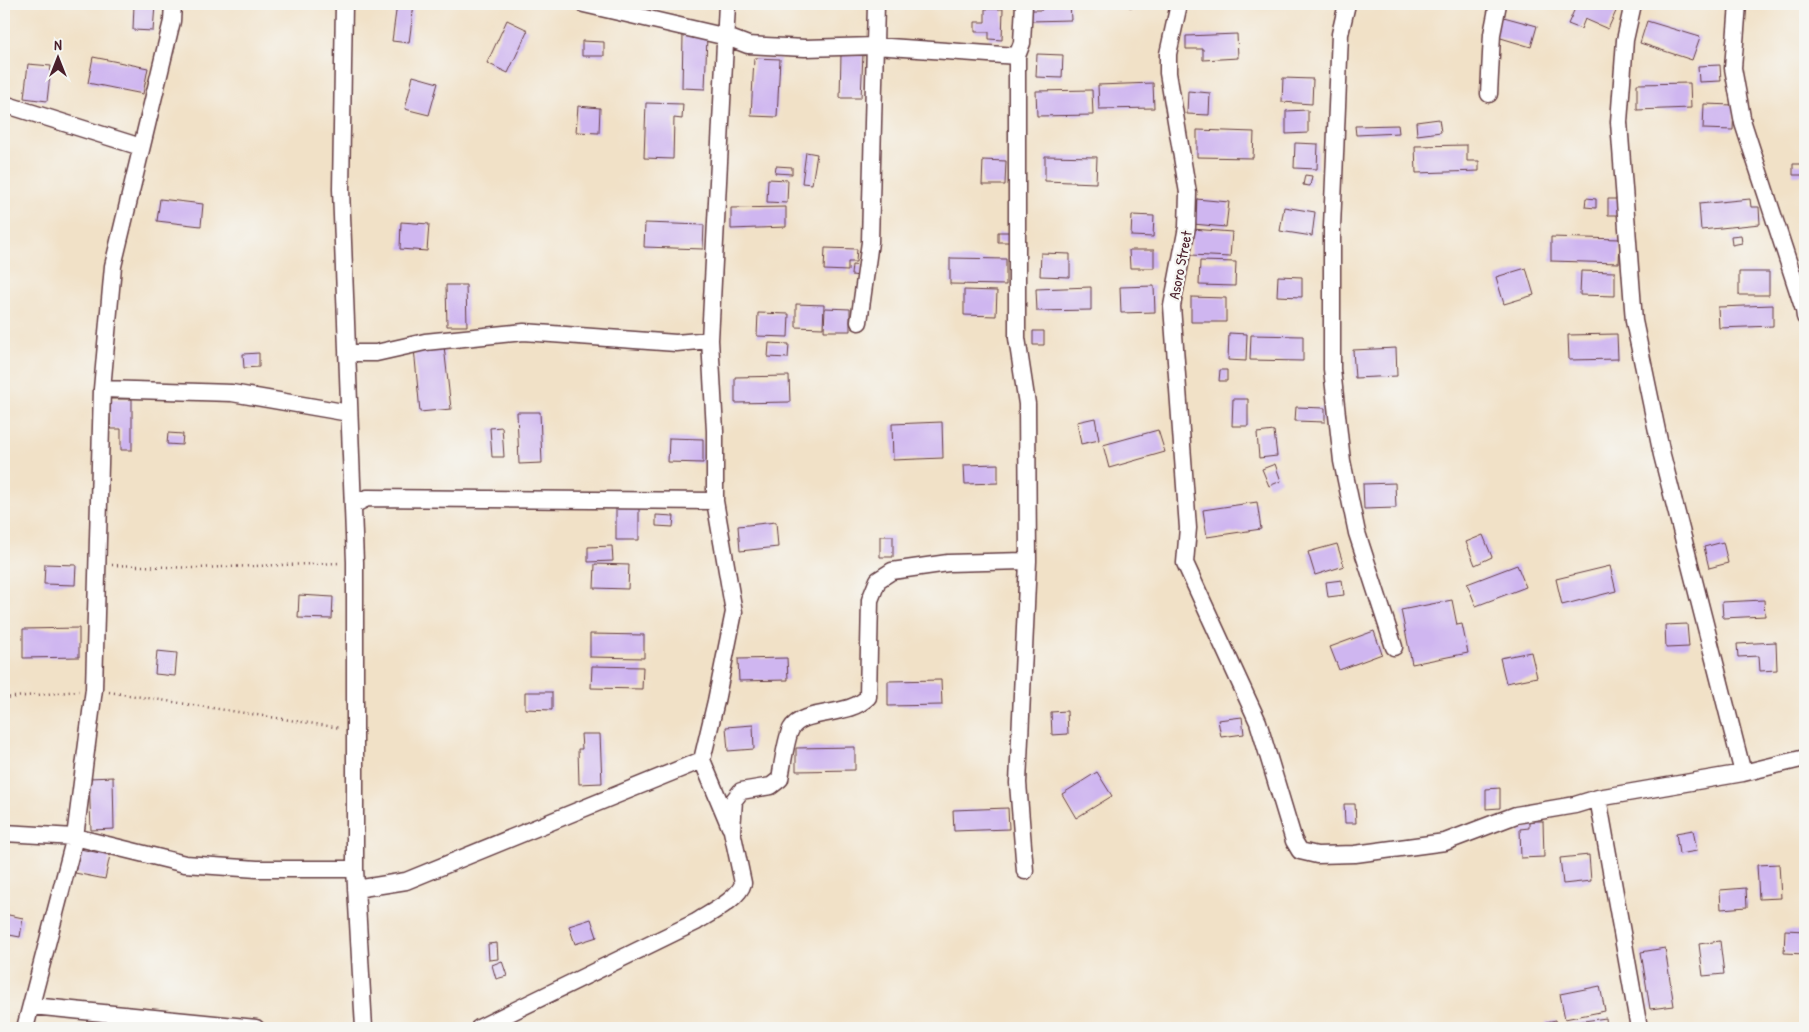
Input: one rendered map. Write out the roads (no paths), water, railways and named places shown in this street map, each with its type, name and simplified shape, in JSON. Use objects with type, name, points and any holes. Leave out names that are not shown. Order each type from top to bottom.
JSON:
[{"type":"street","points":[[26,1028],[75,837],[94,689],[102,389],[113,266],[172,21],[173,4]]},
{"type":"street","points":[[344,4],[341,190],[355,562],[355,869],[364,1028]]},
{"type":"street","points":[[584,4],[726,37],[748,45],[805,48],[875,46],[1017,56]]},
{"type":"street","points":[[479,1028],[696,922],[727,902],[741,890],[743,883],[732,831],[702,760],[734,612],[716,500],[715,431],[710,340],[727,4]]},
{"type":"street","points":[[859,322],[870,242],[876,4]]},
{"type":"street","points":[[1024,4],[1022,44],[1017,56],[1017,338],[1027,404],[1028,561],[1018,783],[1025,870]]},
{"type":"street","name":"Asoro Street","points":[[1179,4],[1168,54],[1168,73],[1188,193],[1187,227],[1172,306],[1188,528],[1186,563],[1258,722],[1294,841],[1300,851],[1317,855],[1355,854],[1445,842],[1516,815],[1575,805],[1598,798]]},
{"type":"street","points":[[1347,4],[1340,34],[1332,218],[1332,369],[1342,461],[1357,532],[1394,647]]},
{"type":"street","points":[[1489,94],[1492,34],[1498,4]]},
{"type":"street","points":[[1633,4],[1625,40],[1619,122],[1634,321],[1662,455],[1742,773]]},
{"type":"street","points":[[1738,4],[1733,68],[1742,123],[1805,312]]},
{"type":"street","points":[[4,104],[141,147]]},
{"type":"street","points":[[347,353],[376,353],[425,342],[524,332],[676,344],[710,340]]},
{"type":"street","points":[[102,389],[232,394],[349,413]]},
{"type":"street","points":[[353,505],[367,498],[716,500]]},
{"type":"street","points":[[732,831],[734,800],[741,791],[771,786],[780,779],[790,730],[800,719],[850,709],[861,704],[868,697],[870,600],[878,580],[892,571],[948,563],[1028,561]]},
{"type":"street","points":[[1639,1028],[1598,798],[1742,773],[1805,758]]},
{"type":"street","points":[[356,889],[406,881],[702,760]]},
{"type":"street","points":[[4,834],[75,837],[185,864],[257,869],[355,869]]},
{"type":"street","points":[[32,1006],[256,1028]]}]
